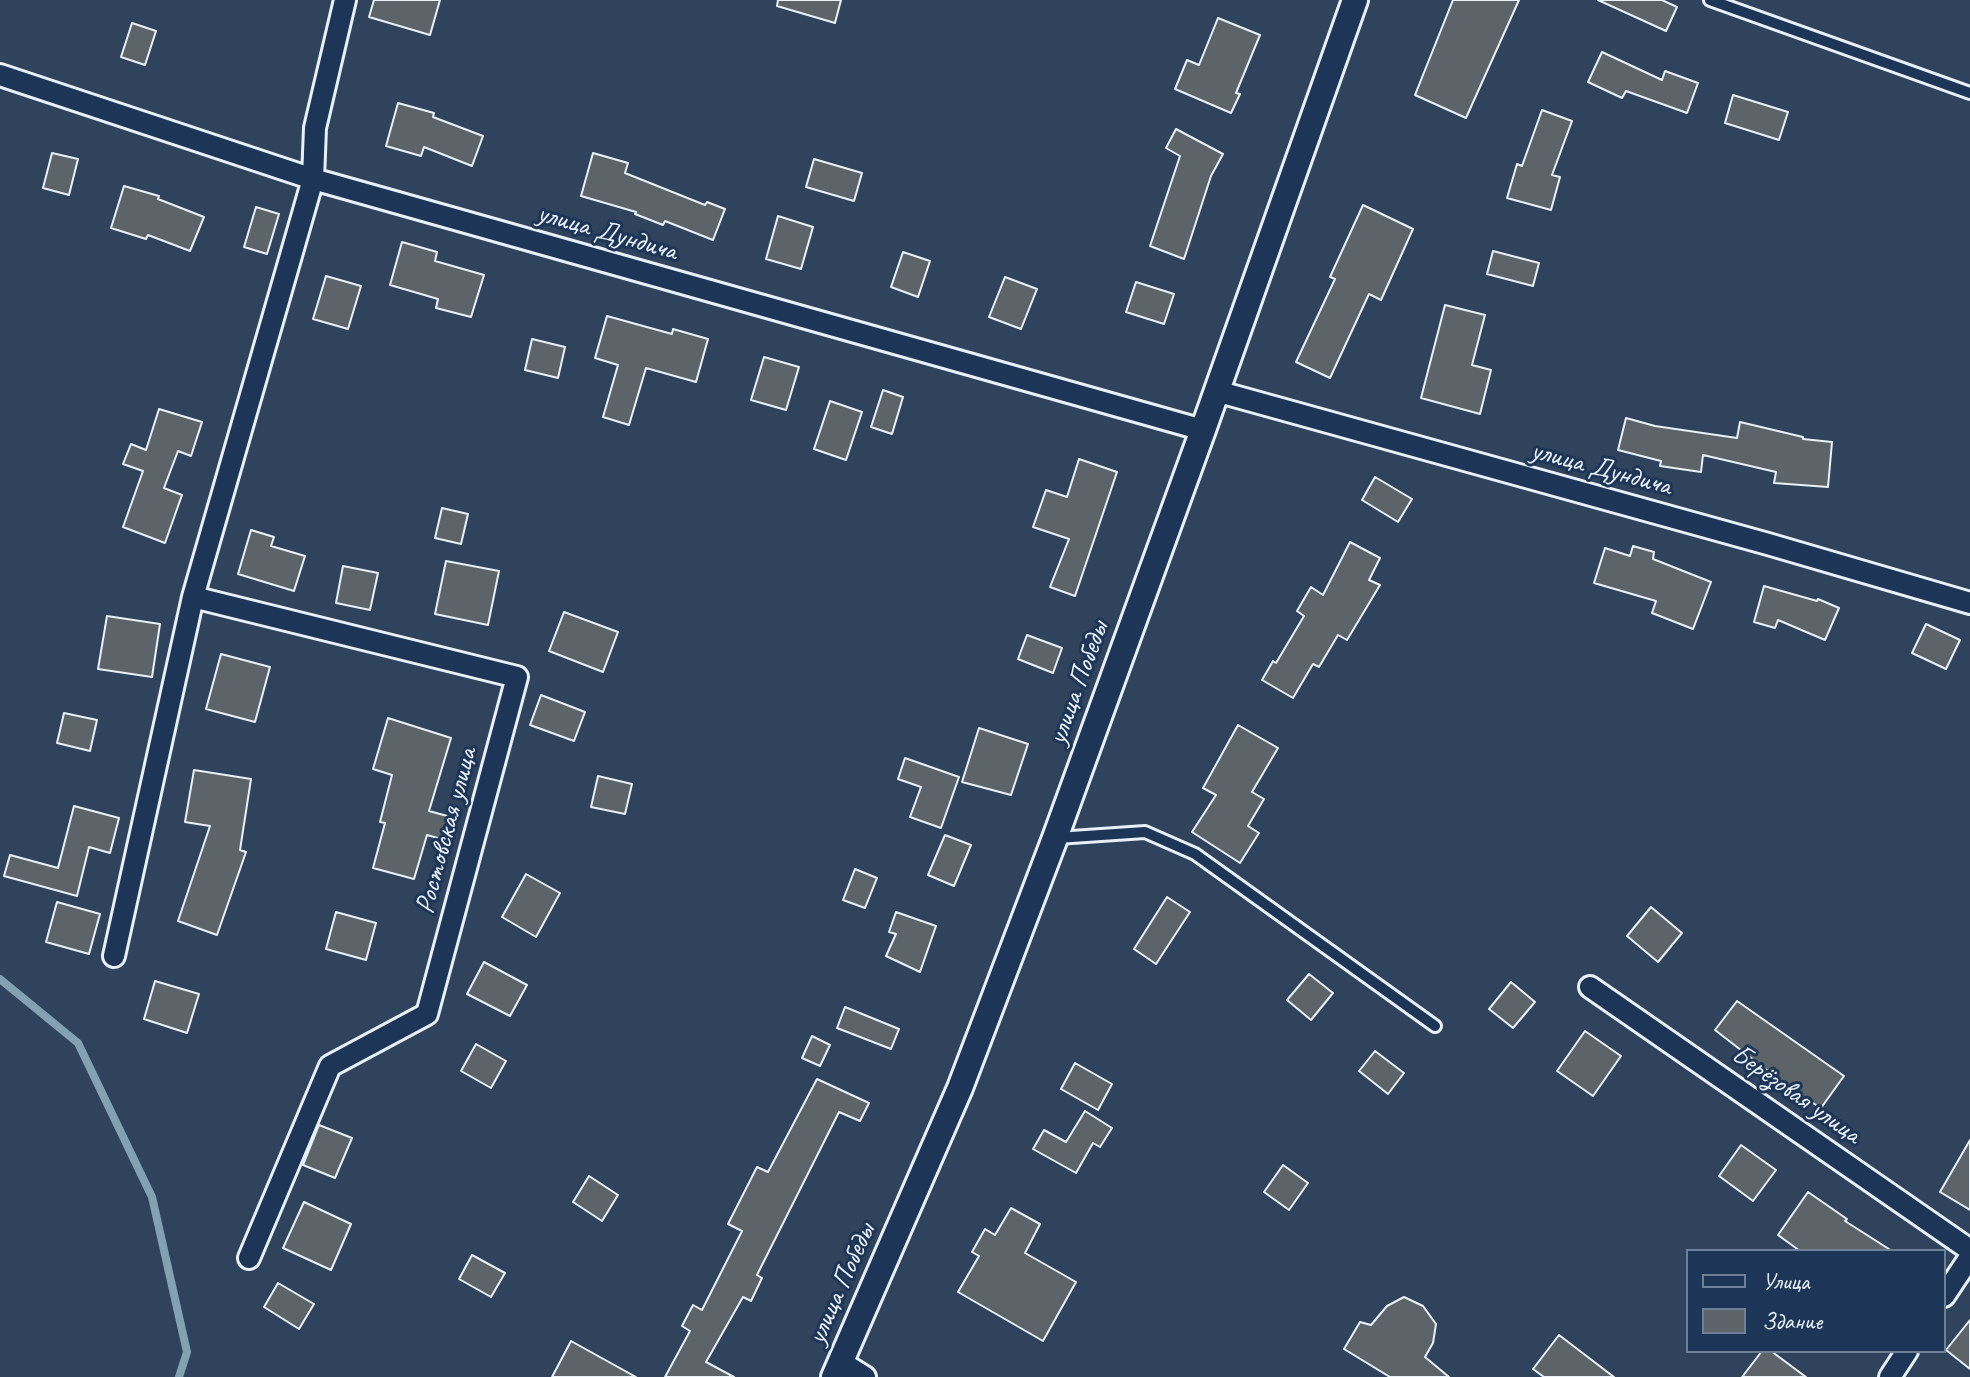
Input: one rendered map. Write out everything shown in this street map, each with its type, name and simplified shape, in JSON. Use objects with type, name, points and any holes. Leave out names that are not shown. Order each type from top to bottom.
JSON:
[{"type":"street","points":[[114,956],[193,597],[313,179],[315,128],[345,0]]},
{"type":"street","name":"улица Победы","points":[[837,1369],[960,1088],[1055,838],[1355,0]]},
{"type":"street","name":"улица Дундича","points":[[0,75],[313,179],[1203,430]]},
{"type":"street","name":"улица Дундича","points":[[1216,391],[1970,603]]},
{"type":"street","name":"Ростовская улица","points":[[193,597],[517,677],[427,1014],[330,1066],[249,1258]]},
{"type":"street","name":"Берёзовая улица","points":[[1590,987],[1970,1250]]},
{"type":"street","points":[[1946,1293],[1970,1257]]},
{"type":"street","points":[[1890,1377],[1906,1353]]},
{"type":"street","points":[[837,1369],[865,1377]]},
{"type":"lane","points":[[1710,0],[1970,93]]},
{"type":"lane","points":[[1055,838],[1145,832],[1195,854],[1435,1026]]},
{"type":"building","points":[[374,0],[440,0],[430,35],[369,17]]},
{"type":"building","points":[[778,0],[841,0],[835,23],[777,6]]},
{"type":"building","points":[[1453,0],[1519,0],[1466,118],[1415,95]]},
{"type":"building","points":[[1598,0],[1662,0],[1677,7],[1666,31]]},
{"type":"building","points":[[1218,18],[1260,35],[1231,113],[1175,89],[1187,60],[1199,65]]},
{"type":"building","points":[[132,23],[156,31],[145,65],[121,57]]},
{"type":"building","points":[[1602,52],[1662,80],[1665,71],[1698,83],[1687,113],[1626,91],[1622,98],[1588,82]]},
{"type":"building","points":[[1733,95],[1788,112],[1779,140],[1725,123]]},
{"type":"building","points":[[398,103],[434,113],[433,117],[483,136],[472,166],[424,147],[421,156],[386,146]]},
{"type":"building","points":[[1542,110],[1572,121],[1552,175],[1560,177],[1551,210],[1507,198],[1517,164],[1522,166]]},
{"type":"building","points":[[1176,129],[1223,154],[1211,176],[1184,259],[1150,246],[1180,156],[1166,148]]},
{"type":"building","points":[[52,153],[78,159],[69,195],[43,188]]},
{"type":"building","points":[[593,153],[628,163],[625,173],[705,205],[707,202],[725,209],[713,240],[665,221],[663,225],[636,212],[581,196]]},
{"type":"building","points":[[814,159],[862,173],[854,201],[806,187]]},
{"type":"building","points":[[124,186],[159,196],[158,199],[204,217],[190,251],[148,235],[146,239],[111,228]]},
{"type":"building","points":[[1363,205],[1413,229],[1381,300],[1369,294],[1330,378],[1296,362],[1335,279],[1330,277]]},
{"type":"building","points":[[256,207],[279,214],[267,254],[244,247]]},
{"type":"building","points":[[778,216],[813,227],[801,269],[766,259]]},
{"type":"building","points":[[402,242],[437,252],[435,261],[484,275],[471,317],[436,308],[438,299],[390,285]]},
{"type":"building","points":[[1493,251],[1539,263],[1533,286],[1487,274]]},
{"type":"building","points":[[903,252],[930,261],[918,297],[891,287]]},
{"type":"building","points":[[326,276],[361,286],[348,329],[313,319]]},
{"type":"building","points":[[1005,277],[1037,289],[1021,329],[989,317]]},
{"type":"building","points":[[1136,282],[1174,294],[1164,324],[1126,312]]},
{"type":"building","points":[[1445,305],[1485,315],[1472,365],[1491,370],[1480,414],[1421,398]]},
{"type":"building","points":[[607,316],[672,334],[673,329],[708,339],[696,382],[646,368],[629,425],[603,417],[618,365],[595,358]]},
{"type":"building","points":[[532,339],[565,347],[558,378],[525,370]]},
{"type":"building","points":[[764,357],[799,367],[786,410],[751,400]]},
{"type":"building","points":[[883,390],[903,397],[892,434],[871,427]]},
{"type":"building","points":[[830,401],[862,412],[846,460],[814,449]]},
{"type":"building","points":[[159,409],[202,422],[191,456],[178,451],[164,488],[182,495],[165,543],[123,527],[143,471],[123,464],[131,444],[146,450]]},
{"type":"building","points":[[1626,418],[1655,426],[1737,438],[1740,422],[1803,439],[1832,442],[1828,487],[1774,483],[1776,472],[1703,455],[1701,472],[1660,466],[1661,461],[1618,450]]},
{"type":"building","points":[[1079,459],[1117,472],[1075,596],[1050,587],[1069,539],[1033,527],[1046,490],[1067,497]]},
{"type":"building","points":[[1375,477],[1412,499],[1398,522],[1362,500]]},
{"type":"building","points":[[442,508],[468,514],[461,544],[435,538]]},
{"type":"building","points":[[251,530],[274,537],[271,546],[305,556],[294,591],[238,574]]},
{"type":"building","points":[[1350,542],[1380,558],[1369,580],[1380,585],[1347,640],[1338,635],[1319,667],[1313,664],[1293,698],[1262,680],[1304,616],[1297,611],[1311,587],[1323,595]]},
{"type":"building","points":[[1633,546],[1654,552],[1653,559],[1711,582],[1693,629],[1652,613],[1656,601],[1594,583],[1605,548],[1630,556]]},
{"type":"building","points":[[446,561],[499,571],[488,625],[435,614]]},
{"type":"building","points":[[343,566],[378,573],[370,610],[336,603]]},
{"type":"building","points":[[1764,586],[1818,599],[1839,608],[1825,640],[1778,620],[1775,628],[1754,622]]},
{"type":"building","points":[[564,612],[618,632],[603,672],[549,651]]},
{"type":"building","points":[[107,616],[160,624],[152,677],[98,669]]},
{"type":"building","points":[[1926,624],[1960,640],[1946,669],[1912,653]]},
{"type":"building","points":[[1027,635],[1062,648],[1053,673],[1018,659]]},
{"type":"building","points":[[221,654],[270,667],[255,722],[206,709]]},
{"type":"building","points":[[541,695],[585,712],[574,741],[530,725]]},
{"type":"building","points":[[64,713],[97,720],[90,751],[57,743]]},
{"type":"building","points":[[388,718],[451,738],[429,811],[451,817],[445,840],[427,835],[414,879],[373,868],[385,823],[380,822],[392,775],[373,769]]},
{"type":"building","points":[[1238,725],[1278,748],[1252,792],[1264,799],[1248,826],[1259,833],[1240,863],[1192,832],[1216,795],[1203,788]]},
{"type":"building","points":[[979,728],[1028,744],[1011,795],[962,782]]},
{"type":"building","points":[[905,758],[959,777],[941,828],[910,817],[921,787],[898,779]]},
{"type":"building","points":[[194,770],[251,779],[240,850],[246,852],[217,935],[178,921],[210,826],[185,822]]},
{"type":"building","points":[[598,776],[632,784],[625,814],[591,807]]},
{"type":"building","points":[[74,806],[119,818],[110,853],[89,847],[77,896],[4,876],[10,855],[58,868]]},
{"type":"building","points":[[945,835],[971,845],[954,886],[928,875]]},
{"type":"building","points":[[855,869],[877,878],[865,908],[843,900]]},
{"type":"building","points":[[526,874],[560,893],[536,937],[502,917]]},
{"type":"building","points":[[1167,897],[1190,912],[1156,964],[1134,949]]},
{"type":"building","points":[[57,902],[100,914],[89,954],[46,942]]},
{"type":"building","points":[[1651,907],[1682,933],[1658,962],[1627,936]]},
{"type":"building","points":[[336,912],[376,923],[366,960],[326,949]]},
{"type":"building","points":[[896,912],[936,926],[920,972],[886,956],[896,934],[889,932]]},
{"type":"building","points":[[484,962],[527,985],[510,1016],[467,994]]},
{"type":"building","points":[[1309,974],[1333,993],[1311,1020],[1287,1000]]},
{"type":"building","points":[[155,981],[199,994],[187,1033],[144,1019]]},
{"type":"building","points":[[1511,982],[1535,1002],[1513,1028],[1489,1009]]},
{"type":"building","points":[[1737,1001],[1844,1076],[1821,1108],[1795,1092],[1715,1030]]},
{"type":"building","points":[[845,1007],[899,1029],[891,1049],[837,1028]]},
{"type":"building","points":[[1585,1031],[1621,1056],[1593,1096],[1557,1071]]},
{"type":"building","points":[[812,1036],[830,1045],[820,1066],[802,1058]]},
{"type":"building","points":[[476,1044],[506,1061],[491,1088],[461,1071]]},
{"type":"building","points":[[1375,1051],[1404,1073],[1388,1094],[1359,1071]]},
{"type":"building","points":[[1075,1063],[1112,1084],[1098,1110],[1061,1089]]},
{"type":"building","points":[[817,1079],[869,1103],[860,1121],[839,1112],[757,1275],[762,1278],[751,1301],[743,1297],[706,1362],[734,1377],[665,1377],[690,1331],[682,1326],[693,1305],[702,1310],[742,1231],[728,1224],[757,1167],[768,1172]]},
{"type":"building","points":[[1085,1111],[1112,1128],[1100,1147],[1093,1143],[1076,1173],[1033,1149],[1044,1130],[1066,1142]]},
{"type":"building","points":[[319,1125],[352,1138],[335,1178],[303,1165]]},
{"type":"building","points":[[1970,1140],[1970,1210],[1940,1192]]},
{"type":"building","points":[[1741,1145],[1776,1170],[1753,1201],[1719,1176]]},
{"type":"building","points":[[1283,1165],[1308,1183],[1289,1210],[1264,1192]]},
{"type":"building","points":[[589,1176],[618,1195],[602,1221],[573,1202]]},
{"type":"building","points":[[1808,1192],[1889,1249],[1797,1249],[1778,1235]]},
{"type":"building","points":[[304,1202],[351,1224],[331,1270],[283,1248]]},
{"type":"building","points":[[1011,1208],[1040,1224],[1025,1253],[1076,1282],[1043,1341],[958,1292],[979,1256],[972,1252],[985,1229],[995,1235]]},
{"type":"building","points":[[472,1255],[505,1273],[491,1297],[459,1279]]},
{"type":"building","points":[[278,1283],[314,1304],[299,1329],[264,1307]]},
{"type":"building","points":[[1404,1297],[1423,1306],[1436,1324],[1433,1343],[1425,1357],[1449,1377],[1390,1377],[1344,1349],[1360,1322],[1371,1325],[1387,1306]]},
{"type":"building","points":[[1970,1320],[1970,1369],[1946,1350]]},
{"type":"building","points":[[1559,1335],[1614,1377],[1544,1377],[1533,1369]]},
{"type":"building","points":[[571,1341],[636,1377],[552,1377]]},
{"type":"building","points":[[1760,1353],[1774,1353],[1806,1377],[1742,1377]]},
{"type":"waterway","points":[[0,979],[78,1043],[152,1197],[187,1352],[179,1377]]}]
